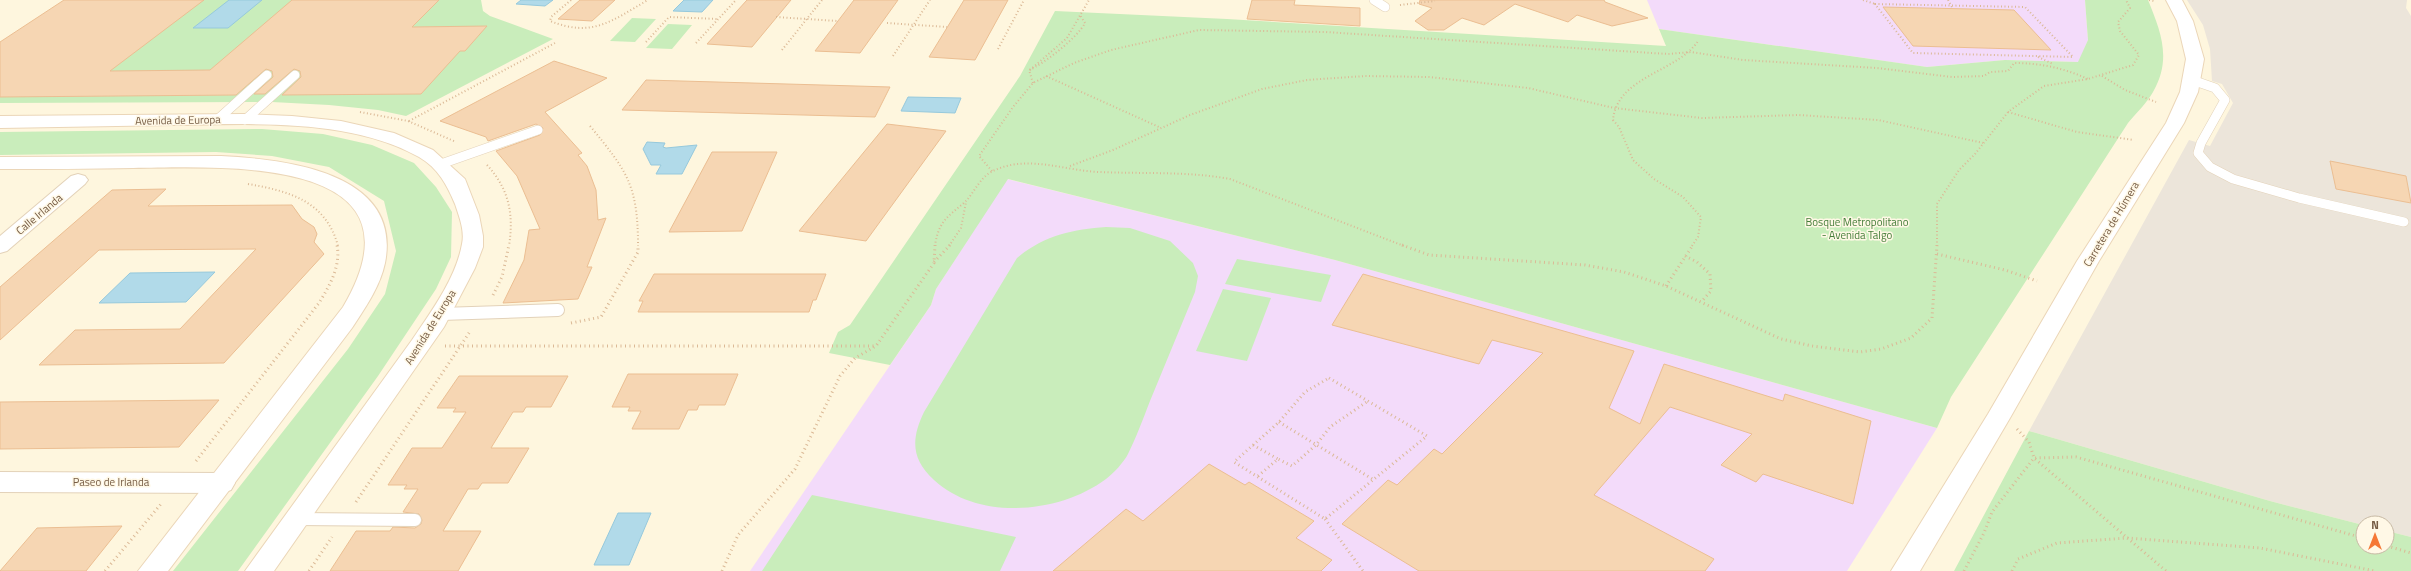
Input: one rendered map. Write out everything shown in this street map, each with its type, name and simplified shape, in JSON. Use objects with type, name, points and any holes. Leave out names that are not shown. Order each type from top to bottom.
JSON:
[{"type":"street","name":"Carretera de Húmera","points":[[1905,571],[1983,439],[1998,418],[2088,261],[2176,123],[2192,80],[2193,45],[2185,21],[2164,0]]},
{"type":"street","name":"Avenida de Europa","points":[[0,122],[217,120],[324,122],[388,136],[432,156],[453,174],[467,198],[473,244],[453,294],[420,346],[259,571]]},
{"type":"street","points":[[0,163],[191,162],[255,165],[310,174],[335,183],[361,202],[374,226],[377,246],[374,265],[368,280],[344,322],[222,483],[152,571]]},
{"type":"street","name":"Calle Irlanda","points":[[0,247],[78,180]]},
{"type":"street","name":"Paseo de Irlanda","points":[[0,482],[222,483]]},
{"type":"lane","points":[[1374,0],[1384,7]]},
{"type":"lane","points":[[217,120],[267,75]]},
{"type":"lane","points":[[245,120],[295,75]]},
{"type":"lane","points":[[2192,80],[2215,88],[2225,100],[2201,144],[2198,153],[2210,167],[2233,179],[2299,198],[2404,222]]},
{"type":"lane","points":[[441,164],[538,130]]},
{"type":"lane","points":[[441,314],[558,310]]},
{"type":"lane","points":[[296,518],[415,520]]},
{"type":"path","points":[[571,0],[551,17],[550,22],[572,29],[586,30],[602,26],[648,0]]},
{"type":"path","points":[[696,43],[736,0]]},
{"type":"path","points":[[782,50],[822,0]]},
{"type":"path","points":[[893,56],[930,0]]},
{"type":"path","points":[[998,50],[1024,0]]},
{"type":"path","points":[[1033,83],[1030,70],[1036,62],[1053,51],[1068,36],[1089,0]]},
{"type":"path","points":[[1863,0],[1875,4],[1953,7],[2025,7],[2073,57],[1913,53],[1875,4]]},
{"type":"path","points":[[1948,0],[1953,7]]},
{"type":"path","points":[[934,263],[936,237],[944,221],[966,201],[977,185],[992,172],[1013,165],[1049,164],[1098,172],[1204,174],[1230,179],[1430,255],[1585,266],[1624,272],[1666,286],[1781,339],[1812,346],[1860,352],[1881,348],[1911,338],[1932,318],[1937,254],[1937,204],[1959,170],[1976,154],[2008,112],[2026,97],[2044,86],[2066,81],[2088,79],[2132,65],[2139,55],[2120,31],[2118,22],[2130,8],[2126,0]]},
{"type":"path","points":[[2149,0],[2164,0]]},
{"type":"path","points":[[1384,7],[1435,1]]},
{"type":"path","points":[[1030,70],[1044,64],[1080,32],[1085,23],[1080,15]]},
{"type":"path","points":[[646,42],[669,17],[718,19]]},
{"type":"path","points":[[776,17],[838,21]]},
{"type":"path","points":[[886,23],[947,27]]},
{"type":"path","points":[[992,172],[979,156],[1013,107],[1033,83],[1074,63],[1111,50],[1199,30],[1318,31],[1668,54],[1691,52],[1743,60],[1877,68],[1952,77],[1984,76],[1990,72],[2008,71],[2014,63],[2055,65]]},
{"type":"path","points":[[1666,286],[1698,237],[1701,217],[1683,197],[1654,179],[1633,160],[1619,127],[1613,120],[1614,108],[1624,95],[1656,71],[1691,52],[1698,41]]},
{"type":"path","points":[[408,121],[555,43]]},
{"type":"path","points":[[2036,56],[2088,79]]},
{"type":"path","points":[[2101,75],[2125,90],[2156,102]]},
{"type":"path","points":[[1046,76],[1159,127]]},
{"type":"path","points":[[1069,167],[1113,150],[1159,127],[1262,89],[1307,80],[1333,77],[1429,77],[1549,91],[1614,108],[1702,118],[1798,115],[1878,120],[1983,143]]},
{"type":"path","points":[[309,571],[462,346],[483,312],[502,278],[511,239],[512,217],[506,190],[496,173],[473,153],[461,144],[408,121],[355,111]]},
{"type":"path","points":[[2008,112],[2077,132],[2134,140]]},
{"type":"path","points":[[566,323],[601,317],[638,252],[638,216],[632,186],[618,160],[590,126]]},
{"type":"path","points":[[105,571],[178,483],[301,328],[323,296],[337,267],[337,242],[334,228],[323,213],[302,199],[272,187],[245,183]]},
{"type":"path","points":[[722,571],[738,535],[795,469],[840,376],[855,358],[876,346],[934,263],[960,232],[966,217],[966,201]]},
{"type":"path","points":[[1937,254],[2005,270],[2037,281]]},
{"type":"path","points":[[1685,256],[1697,262],[1710,274],[1711,291],[1701,302]]},
{"type":"path","points":[[420,346],[876,346]]},
{"type":"path","points":[[1325,518],[1427,436],[1329,378],[1305,392],[1278,422],[1234,462],[1325,518],[1363,571]]},
{"type":"path","points":[[1253,445],[1292,466],[1316,445],[1330,427],[1368,401]]},
{"type":"path","points":[[1998,418],[2024,433],[2031,444],[2034,458],[2166,571]]},
{"type":"path","points":[[1278,422],[1374,480]]},
{"type":"path","points":[[2034,458],[2076,457],[2355,536]]},
{"type":"path","points":[[1964,571],[1984,533],[1992,512],[2034,458]]},
{"type":"path","points":[[1258,476],[1278,459]]},
{"type":"path","points":[[2012,571],[2018,559],[2057,543],[2127,538],[2260,548],[2375,571]]},
{"type":"path","points":[[2395,548],[2411,553]]},
{"type":"shaded area","points":[[1647,0],[2085,0],[2088,40],[2079,62],[2005,60],[1927,67],[1659,29]]},
{"type":"shaded area","points":[[2187,0],[2407,0],[2406,8],[2411,16],[2411,537],[2395,533],[2395,515],[2355,515],[2355,523],[2270,501],[2029,431],[2189,140],[2210,146],[2233,103],[2222,84],[2212,81],[2210,49],[2203,25]]},
{"type":"shaded area","points":[[1007,179],[1335,260],[1937,428],[1847,571],[750,571],[931,305],[936,289]]},
{"type":"green space","points":[[137,0],[481,0],[483,11],[490,16],[553,39],[406,116],[378,110],[329,105],[272,102],[0,103],[0,96]]},
{"type":"green space","name":"Bosque Metropolitano - Avenida Talgo","points":[[2085,0],[2148,0],[2157,23],[2162,46],[2163,57],[2159,80],[2148,100],[2128,123],[1951,397],[1937,428],[1335,260],[1008,179],[936,289],[931,305],[890,365],[829,353],[838,332],[850,325],[1020,76],[1055,11],[1227,19],[1666,46],[1659,29],[1927,67],[2005,60],[2078,62],[2088,40]]},
{"type":"green space","points":[[632,18],[656,19],[635,42],[610,41]]},
{"type":"green space","points":[[668,24],[692,25],[672,49],[646,48]]},
{"type":"green space","points":[[262,129],[323,134],[372,145],[414,163],[436,187],[452,212],[451,257],[436,289],[378,376],[238,571],[173,571],[348,349],[385,294],[396,251],[384,201],[329,167],[272,156],[216,152],[0,155],[0,132]]},
{"type":"green space","points":[[1106,227],[1130,228],[1170,241],[1193,263],[1198,276],[1195,292],[1137,435],[1126,457],[1109,477],[1087,491],[1065,500],[1043,506],[1019,508],[995,507],[973,502],[952,493],[926,472],[917,456],[915,440],[924,412],[1017,258],[1037,244],[1059,235]]},
{"type":"green space","points":[[1237,259],[1331,275],[1321,302],[1225,284]]},
{"type":"green space","points":[[1223,289],[1271,298],[1247,361],[1196,351]]},
{"type":"green space","points":[[2029,431],[2270,501],[2355,523],[2355,555],[2395,555],[2395,533],[2411,537],[2411,571],[1954,571]]},
{"type":"green space","points":[[812,495],[1016,537],[1000,571],[762,571]]},
{"type":"water","points":[[229,0],[262,0],[228,28],[193,28]]},
{"type":"water","points":[[521,0],[553,0],[545,6],[516,4]]},
{"type":"water","points":[[684,0],[713,0],[702,12],[673,11]]},
{"type":"water","points":[[908,97],[961,98],[955,113],[901,111]]},
{"type":"water","points":[[647,142],[665,143],[663,147],[666,148],[697,145],[682,174],[656,174],[661,165],[651,165],[643,149]]},
{"type":"water","points":[[215,272],[186,302],[99,303],[130,273]]},
{"type":"water","points":[[618,513],[651,513],[629,565],[594,565]]},
{"type":"building","points":[[64,0],[204,0],[110,71],[210,70],[292,0],[439,0],[412,27],[487,26],[465,51],[460,51],[421,94],[282,95],[301,77],[300,71],[294,69],[265,94],[254,94],[273,77],[272,71],[266,69],[236,95],[0,97],[0,42]]},
{"type":"building","points":[[580,0],[615,0],[592,21],[558,19]]},
{"type":"building","points":[[747,0],[791,0],[752,47],[707,44]]},
{"type":"building","points":[[854,0],[898,0],[860,53],[815,51]]},
{"type":"building","points":[[964,0],[1008,0],[975,60],[929,57]]},
{"type":"building","points":[[1252,0],[1295,0],[1294,5],[1360,8],[1360,26],[1247,19]]},
{"type":"building","points":[[1420,0],[1604,0],[1605,2],[1648,18],[1612,26],[1577,15],[1568,22],[1515,4],[1484,25],[1462,18],[1444,30],[1428,30],[1415,21],[1432,8],[1419,4]]},
{"type":"building","points":[[1883,7],[2014,10],[2051,50],[1913,46]]},
{"type":"building","points":[[554,61],[607,78],[545,112],[582,153],[578,155],[587,166],[596,190],[598,220],[606,218],[587,267],[592,267],[578,299],[503,303],[524,260],[529,230],[540,229],[517,176],[496,151],[540,135],[543,128],[536,124],[488,141],[486,137],[440,121]]},
{"type":"building","points":[[646,80],[890,87],[875,117],[622,110]]},
{"type":"building","points":[[887,124],[946,131],[866,241],[799,231]]},
{"type":"building","points":[[712,152],[777,152],[742,231],[669,232]]},
{"type":"building","points":[[2330,161],[2406,176],[2411,203],[2336,189]]},
{"type":"building","points":[[166,189],[148,206],[292,205],[302,219],[314,227],[317,234],[314,242],[324,254],[224,363],[39,365],[75,330],[180,329],[256,249],[99,250],[0,340],[0,287],[112,190]]},
{"type":"building","points":[[654,274],[826,274],[816,300],[813,300],[809,312],[638,312],[643,301],[639,301]]},
{"type":"building","points":[[1363,274],[1634,351],[1609,408],[1640,424],[1664,364],[1783,401],[1785,394],[1871,421],[1853,504],[1763,474],[1756,482],[1721,465],[1752,434],[1670,407],[1594,495],[1714,559],[1705,571],[1419,571],[1342,524],[1388,480],[1397,485],[1434,449],[1442,454],[1543,353],[1492,340],[1479,364],[1332,325]]},
{"type":"building","points":[[628,374],[738,374],[725,405],[699,405],[697,410],[688,410],[679,429],[632,429],[641,411],[628,411],[630,407],[612,407]]},
{"type":"building","points":[[459,376],[568,376],[551,407],[526,407],[523,412],[513,412],[491,448],[529,448],[508,483],[482,483],[478,489],[468,489],[443,531],[481,531],[458,571],[330,571],[356,531],[390,531],[393,527],[415,528],[421,524],[422,520],[419,514],[403,512],[418,489],[404,489],[407,485],[388,485],[412,448],[442,448],[466,412],[453,412],[456,408],[437,408]]},
{"type":"building","points":[[219,400],[179,447],[0,449],[0,402]]},
{"type":"building","points":[[1209,464],[1245,485],[1249,482],[1314,521],[1296,538],[1332,560],[1321,571],[1053,571],[1126,509],[1143,521]]},
{"type":"building","points":[[122,526],[86,571],[0,571],[37,528]]}]
